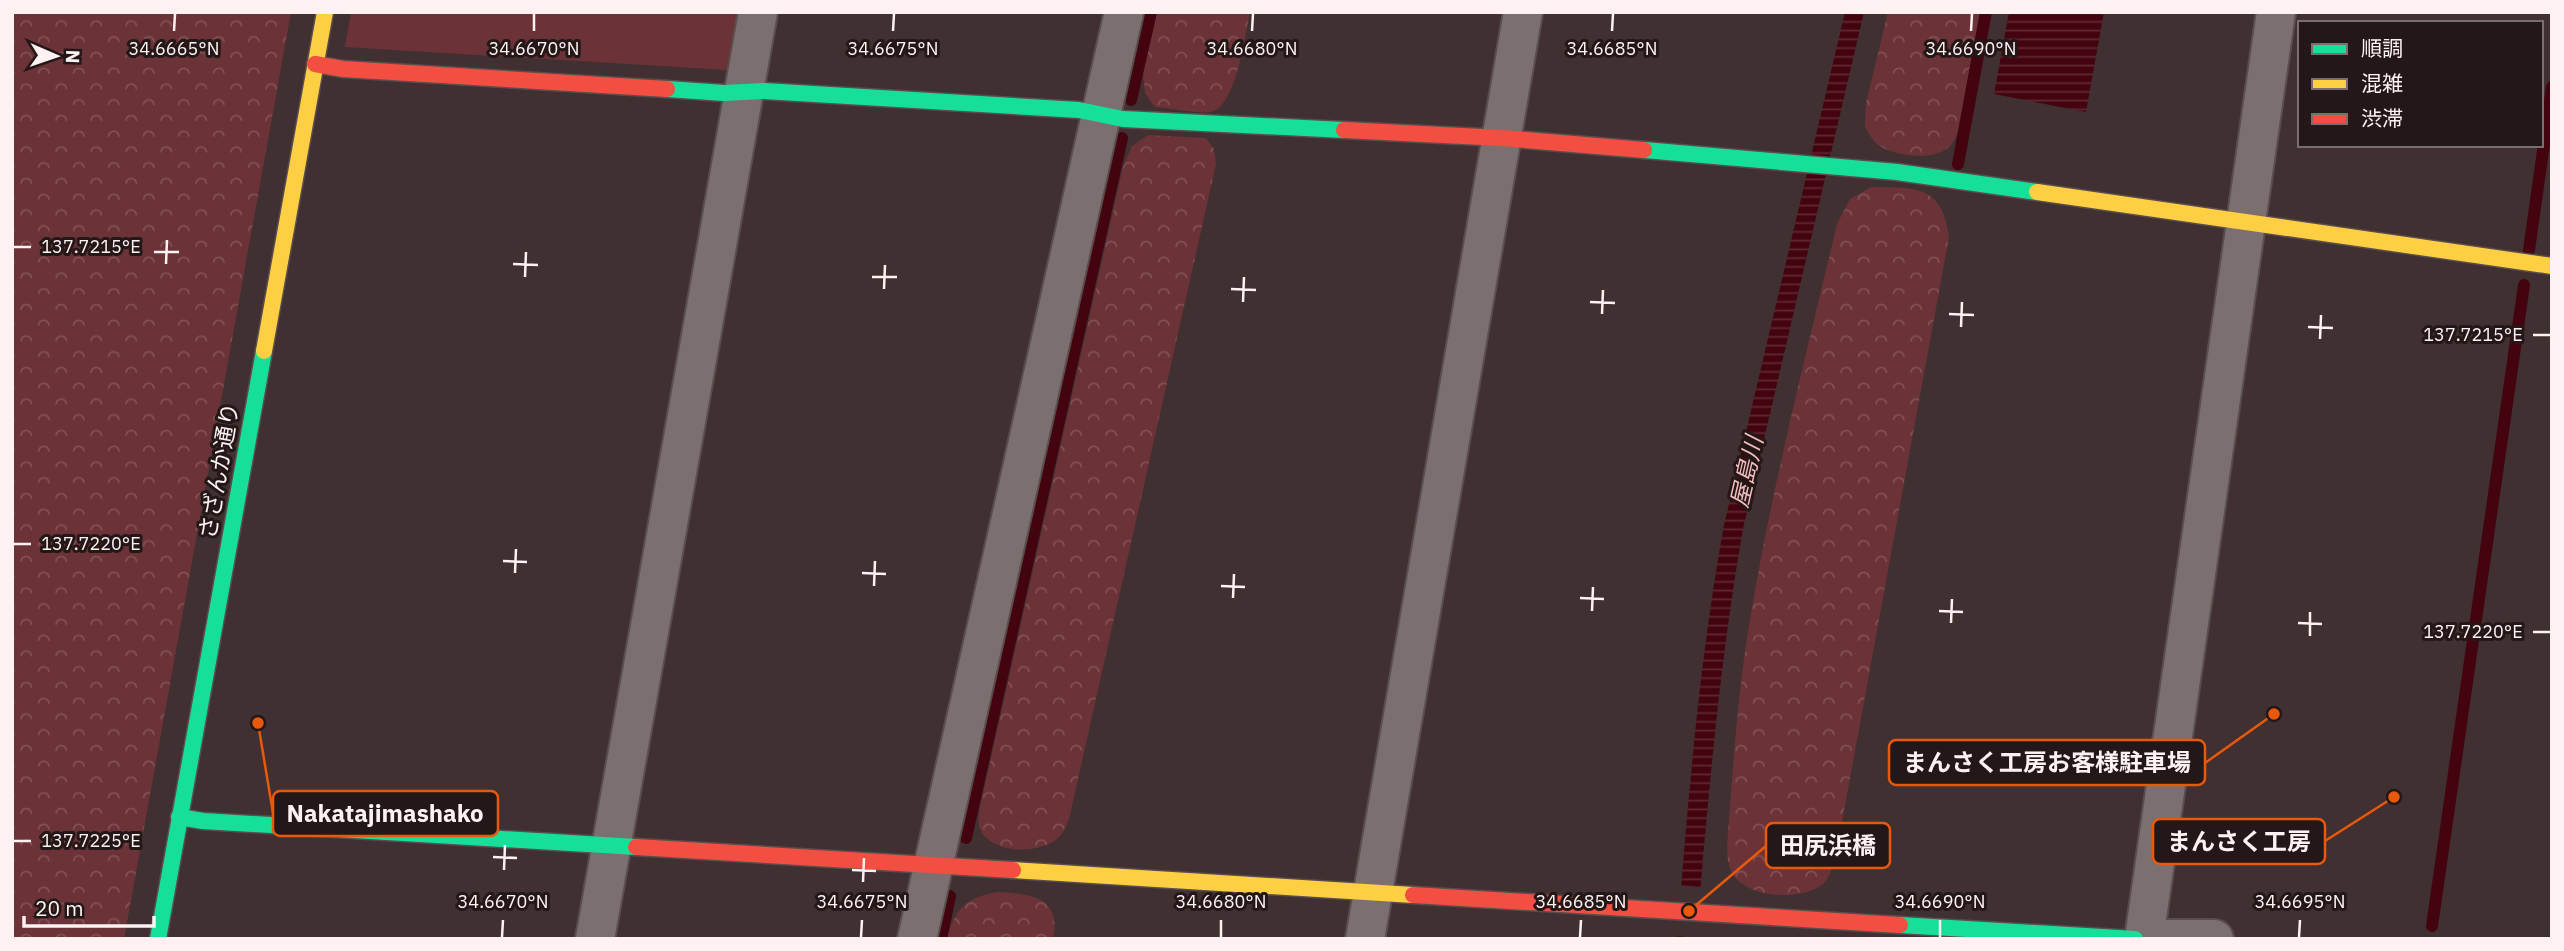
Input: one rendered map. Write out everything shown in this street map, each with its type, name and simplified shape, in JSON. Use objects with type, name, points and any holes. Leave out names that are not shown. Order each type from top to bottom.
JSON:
[{"type":"street","name":"さざんか通り","points":[[158,939],[325,12]]},
{"type":"street","points":[[596,939],[758,12]]},
{"type":"street","points":[[918,939],[1124,12]]},
{"type":"street","points":[[1365,939],[1523,12]]},
{"type":"street","points":[[2144,939],[2276,12]]},
{"type":"street","points":[[315,64],[343,69],[1051,109],[1123,119],[1233,126],[1502,138],[1897,172],[2552,266]]},
{"type":"street","points":[[179,817],[203,821],[2135,939]]},
{"type":"street","points":[[2165,939],[2214,939]]},
{"type":"green space","points":[[12,12],[291,12],[124,939],[12,939]]},
{"type":"green space","points":[[351,12],[738,12],[728,70],[345,47]]},
{"type":"green space","points":[[1157,12],[1250,12],[1238,69],[1227,98],[1220,107],[1211,112],[1191,112],[1155,107],[1145,93],[1143,73]]},
{"type":"green space","points":[[1888,12],[1980,12],[1959,128],[1952,144],[1945,150],[1927,155],[1905,155],[1876,143],[1865,127],[1866,103]]},
{"type":"green space","points":[[1148,135],[1206,138],[1214,149],[1216,164],[1069,819],[1058,838],[1050,844],[1028,849],[1005,847],[994,843],[980,829],[980,807],[1123,167],[1132,146]]},
{"type":"green space","points":[[1871,187],[1924,192],[1940,207],[1949,237],[1835,860],[1825,882],[1813,890],[1786,895],[1772,894],[1746,886],[1736,878],[1728,860],[1734,756],[1747,637],[1781,463],[1837,224],[1850,199]]},
{"type":"green space","points":[[999,892],[1033,897],[1048,906],[1055,925],[1053,939],[947,939],[954,919],[964,905],[979,897]]},
{"type":"water","name":"屋島川","points":[[1845,12],[1864,12],[1743,529],[1721,682],[1696,939],[1677,939],[1701,680],[1724,525]]},
{"type":"water","points":[[2009,12],[2104,12],[2086,112],[1994,94]]},
{"type":"pier","points":[[1678,885],[1704,887],[1700,938],[1673,936]]},
{"type":"waterway","points":[[1131,100],[1151,12]]},
{"type":"waterway","points":[[1958,164],[1986,12]]},
{"type":"waterway","points":[[2529,250],[2552,87]]},
{"type":"waterway","points":[[966,838],[1122,138]]},
{"type":"waterway","points":[[2432,926],[2524,285]]},
{"type":"waterway","points":[[941,939],[950,896]]},
{"type":"traffic: fast","points":[[667,89],[724,93],[764,91],[1079,110],[1123,119],[1344,130]]},
{"type":"traffic: fast","points":[[1644,150],[1897,172],[2037,192]]},
{"type":"traffic: fast","points":[[158,939],[264,351]]},
{"type":"traffic: fast","points":[[179,817],[203,821],[636,847]]},
{"type":"traffic: fast","points":[[1900,925],[2135,939]]},
{"type":"traffic: slow","points":[[264,351],[325,12]]},
{"type":"traffic: slow","points":[[2037,192],[2552,266]]},
{"type":"traffic: slow","points":[[1013,870],[1413,895]]},
{"type":"traffic: jam","points":[[315,64],[343,69],[667,89]]},
{"type":"traffic: jam","points":[[1344,130],[1502,138],[1644,150]]},
{"type":"traffic: jam","points":[[636,847],[1013,870]]},
{"type":"traffic: jam","points":[[1413,895],[1900,925]]},
{"type":"place","name":"まんさく工房お客様駐車場","points":[[2274,714]]},
{"type":"place","name":"Nakatajimashako","points":[[258,723]]},
{"type":"place","name":"まんさく工房","points":[[2394,797]]},
{"type":"place","name":"田尻浜橋","points":[[1689,911]]}]
